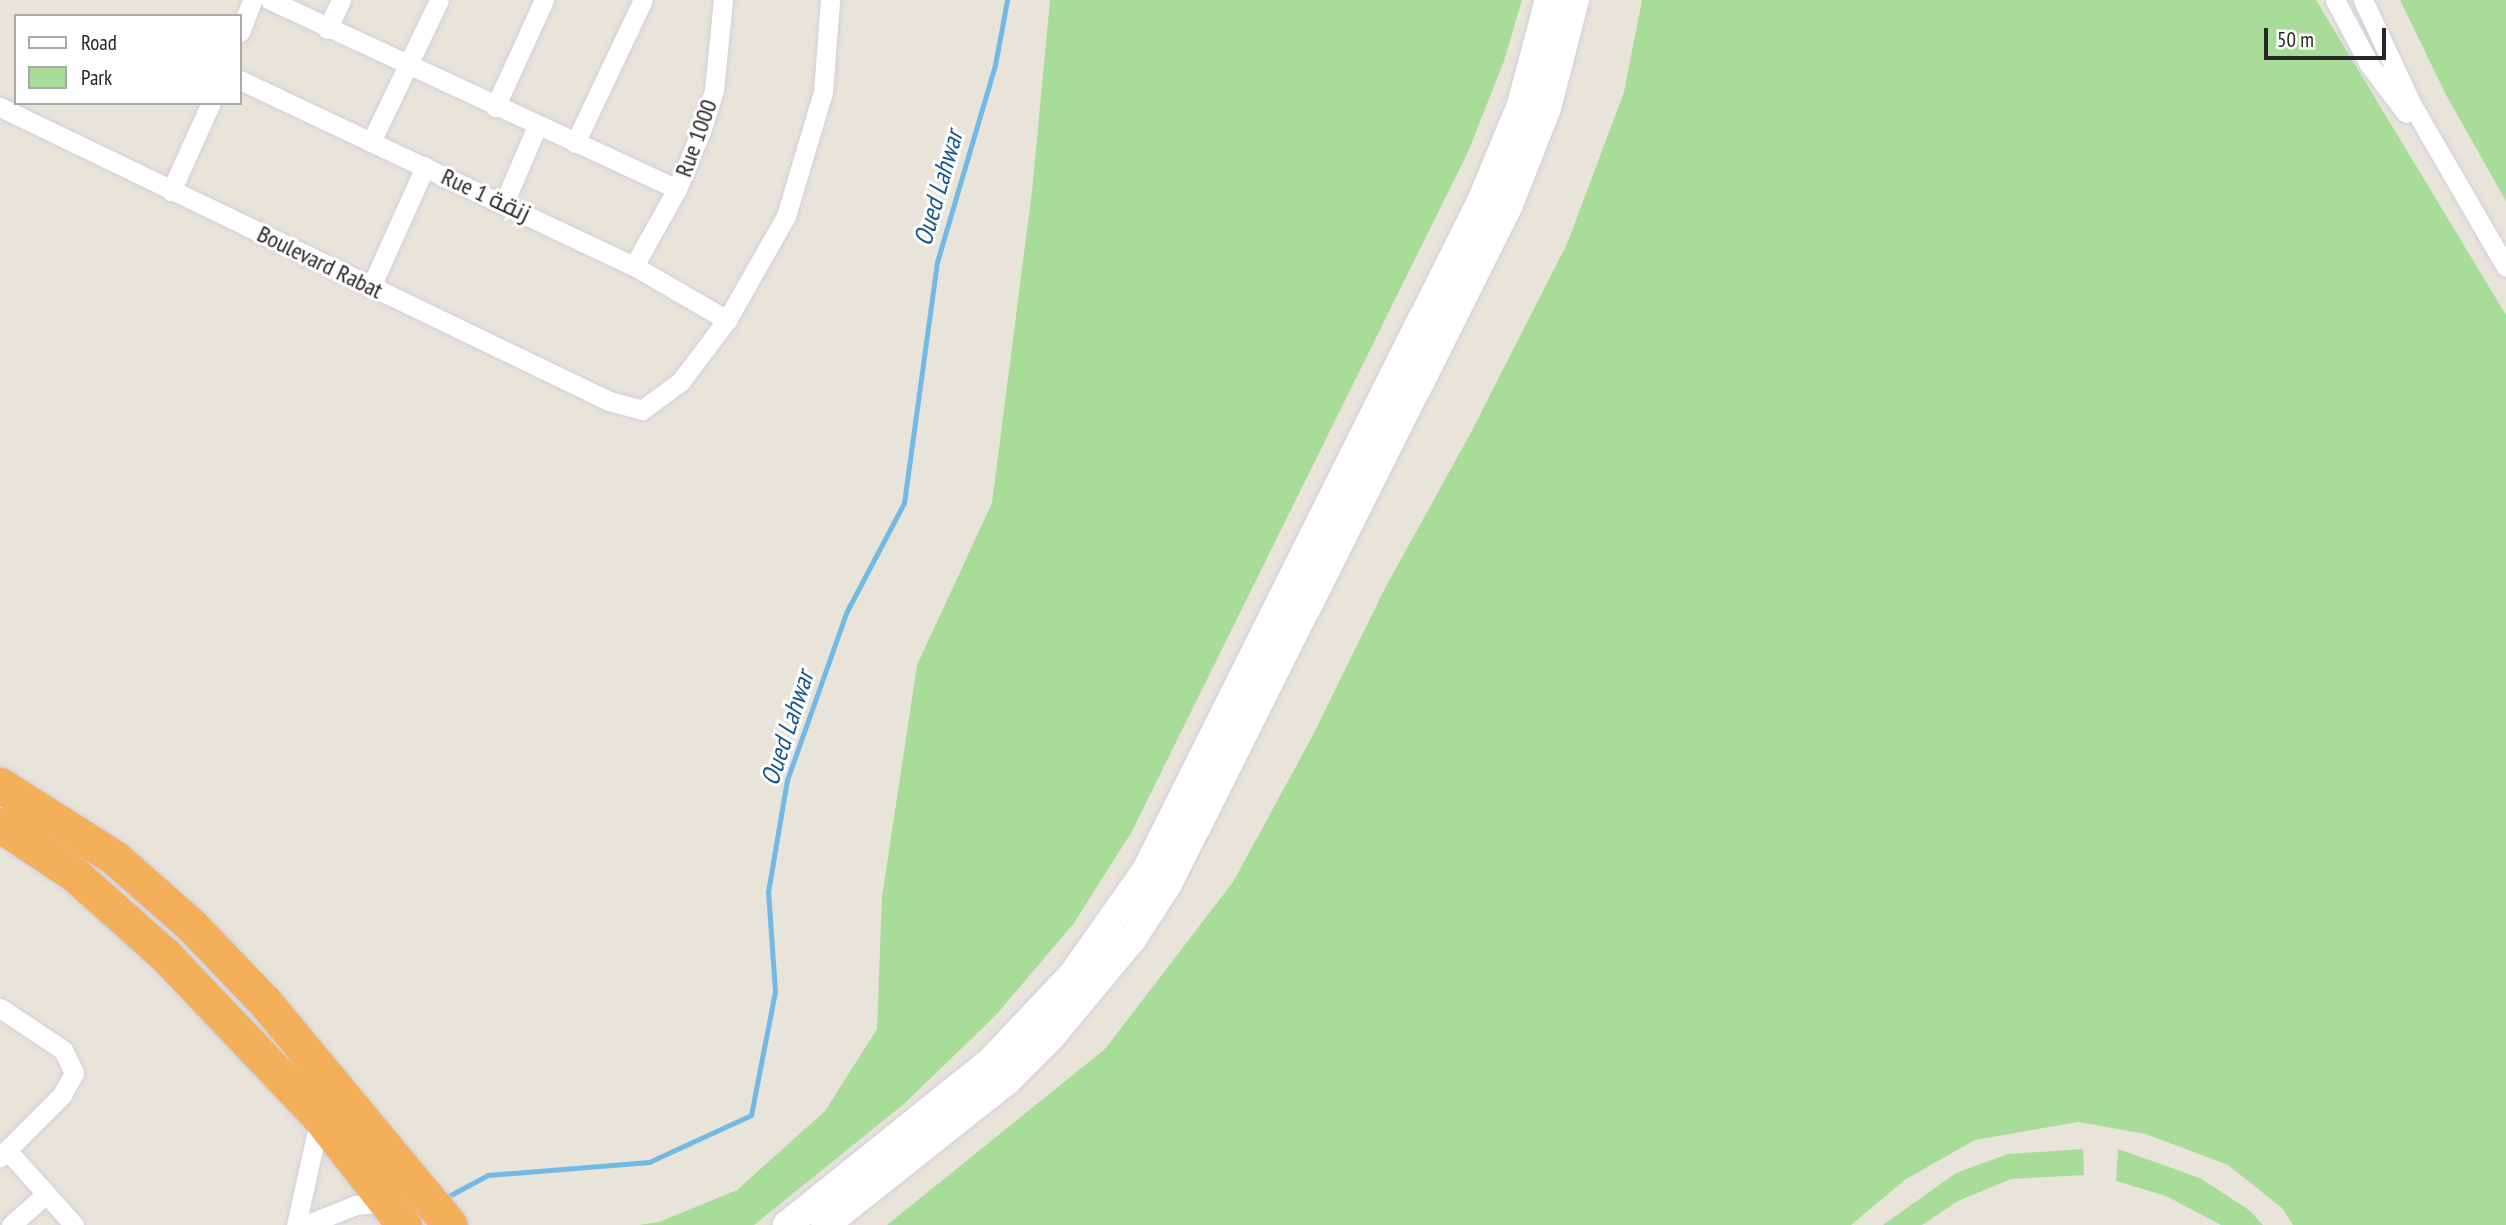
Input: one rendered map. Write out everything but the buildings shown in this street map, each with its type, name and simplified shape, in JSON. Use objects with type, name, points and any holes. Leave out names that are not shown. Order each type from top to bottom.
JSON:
[{"type":"highway","points":[[0,765],[52,796],[227,936],[341,1075],[335,1110]]},
{"type":"highway","points":[[0,785],[115,858],[192,926],[264,1001],[335,1110],[396,1214]]},
{"type":"highway","points":[[0,825],[74,874],[156,946],[423,1191],[450,1225]]},
{"type":"highway","points":[[0,849],[110,928],[203,1012],[290,1102],[335,1110]]},
{"type":"street","points":[[242,27],[252,0]]},
{"type":"street","points":[[270,0],[408,68],[677,189]]},
{"type":"street","points":[[327,29],[341,0]]},
{"type":"street","points":[[371,142],[439,0]]},
{"type":"street","points":[[495,107],[544,0]]},
{"type":"street","points":[[575,143],[643,0]]},
{"type":"street","name":"Rue 1000","points":[[634,266],[677,189],[714,90],[723,0]]},
{"type":"street","points":[[727,320],[786,216],[798,183],[823,92],[830,0]]},
{"type":"street","points":[[787,1225],[990,1062],[1073,974],[1145,872],[1482,199],[1521,105],[1549,0]]},
{"type":"street","points":[[825,1225],[1007,1081],[1042,1047],[1094,990],[1168,884],[1508,207],[1551,96],[1575,0]]},
{"type":"street","points":[[2335,0],[2370,64],[2444,164]]},
{"type":"street","points":[[2363,0],[2444,164],[2506,267]]},
{"type":"street","name":"Rue 1 زنقة","points":[[242,81],[504,202],[634,266],[727,320]]},
{"type":"street","points":[[171,191],[210,105]]},
{"type":"street","name":"Boulevard Rabat","points":[[0,107],[609,401],[642,410],[681,381],[727,320]]},
{"type":"street","points":[[504,202],[537,126]]},
{"type":"street","points":[[371,287],[425,167]]},
{"type":"street","points":[[1,1012],[63,1050],[74,1073],[62,1095],[4,1154],[74,1225]]},
{"type":"street","points":[[296,1225],[335,1110]]},
{"type":"street","points":[[11,1225],[46,1194]]},
{"type":"street","points":[[305,1225],[355,1205],[396,1214]]},
{"type":"green space","points":[[1050,0],[1522,0],[1504,61],[1468,152],[1131,833],[1074,923],[996,1015],[904,1104],[754,1225],[639,1225],[659,1222],[737,1190],[825,1111],[877,1029],[882,897],[917,665],[992,503],[1032,191]]},
{"type":"green space","points":[[1642,0],[2316,0],[2506,315],[2506,1225],[2293,1225],[2282,1208],[2228,1165],[2146,1134],[2078,1122],[1975,1140],[1906,1179],[1851,1225],[887,1225],[1105,1049],[1233,882],[1312,737],[1384,590],[1469,436],[1567,244],[1624,92]]},
{"type":"green space","points":[[2400,0],[2506,0],[2506,201],[2446,95]]},
{"type":"green space","points":[[2083,1149],[2084,1175],[2011,1179],[1958,1201],[1922,1225],[1883,1225],[1956,1173],[2008,1154]]},
{"type":"green space","points":[[2118,1149],[2200,1178],[2249,1210],[2263,1225],[2221,1225],[2166,1196],[2116,1181]]},
{"type":"waterway","name":"Oued Lahwar","points":[[443,1199],[488,1175],[649,1162],[751,1115],[775,991],[768,892],[787,780],[847,611],[904,503],[937,262],[995,65],[1007,0]]}]
